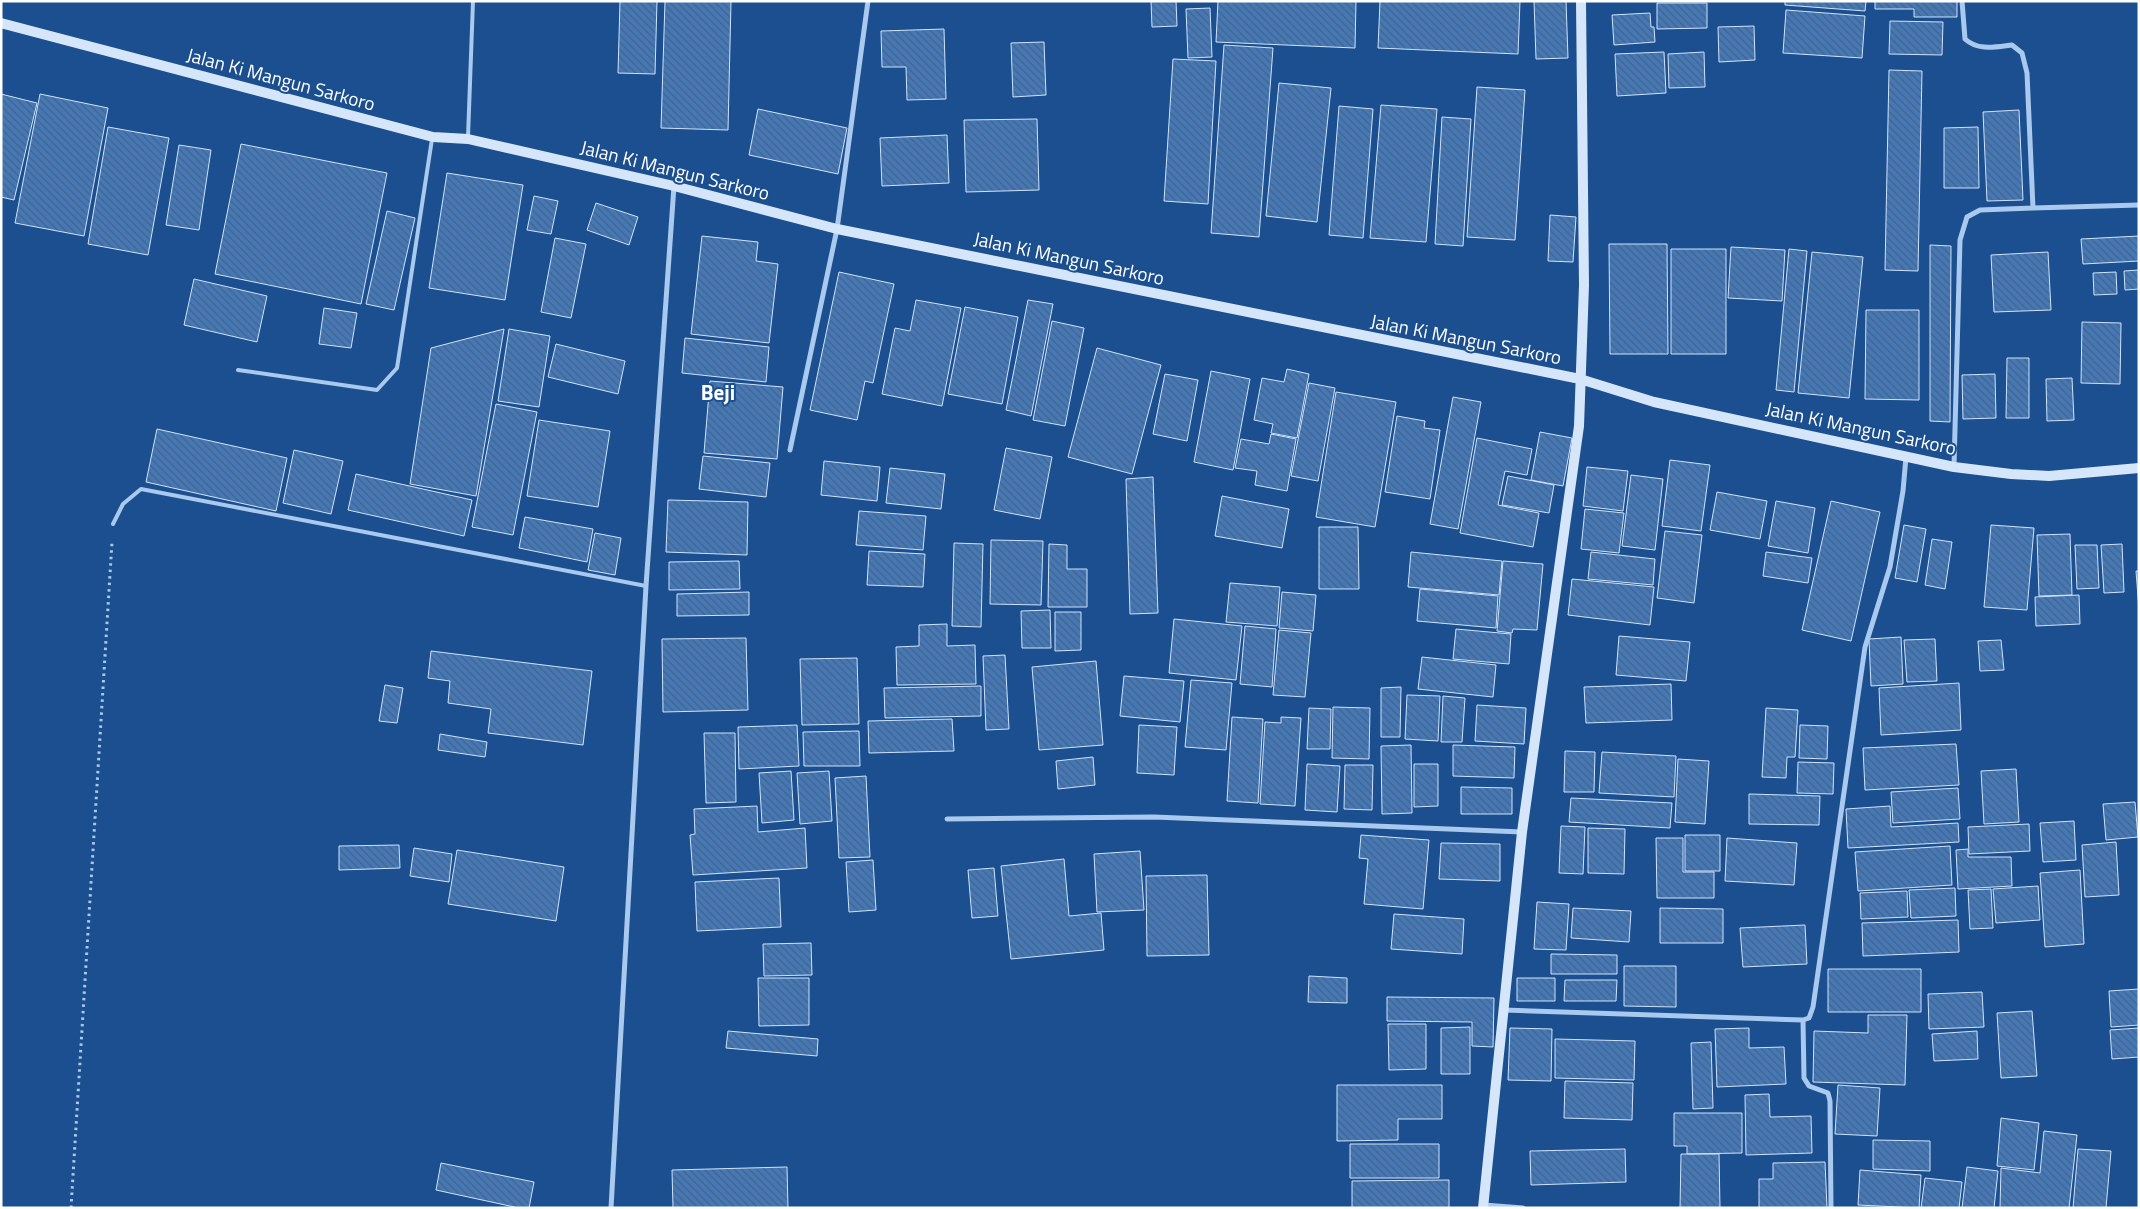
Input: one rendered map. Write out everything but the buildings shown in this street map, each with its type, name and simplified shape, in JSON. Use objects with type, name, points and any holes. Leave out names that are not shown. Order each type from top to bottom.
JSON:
[{"type":"main road","points":[[1484,1206],[1522,832],[1579,426],[1584,285],[1581,1]]},
{"type":"main road","name":"Jalan Ki Mangun Sarkoro","points":[[1,24],[432,137],[468,139],[674,186],[837,229],[1580,379],[1654,402],[1954,467],[2011,474],[2049,476],[2139,468]]},
{"type":"street","points":[[790,450],[837,229],[868,1]]},
{"type":"street","points":[[1962,1],[1965,39],[1973,46],[1990,48],[2012,45],[2022,53],[2027,73],[2033,208]]},
{"type":"street","points":[[611,1208],[646,586],[674,186]]},
{"type":"street","points":[[1954,467],[1960,240],[1967,217],[1980,210],[2139,205]]},
{"type":"street","points":[[1504,1010],[1803,1020],[1809,1018],[1814,1007],[1865,647],[1890,567],[1903,491],[1906,456]]},
{"type":"street","points":[[947,819],[1154,817],[1522,832]]},
{"type":"street","points":[[1803,1020],[1804,1078],[1809,1086],[1828,1093],[1830,1101],[1831,1208]]},
{"type":"street","points":[[1484,1206],[1524,1208]]},
{"type":"lane","points":[[468,139],[474,1]]},
{"type":"lane","points":[[238,370],[377,390],[397,368],[432,137]]},
{"type":"lane","points":[[113,524],[124,504],[141,489],[646,586]]},
{"type":"path","points":[[71,1208],[113,524]]},
{"type":"district","name":"Beji","points":[[718,393]]}]
